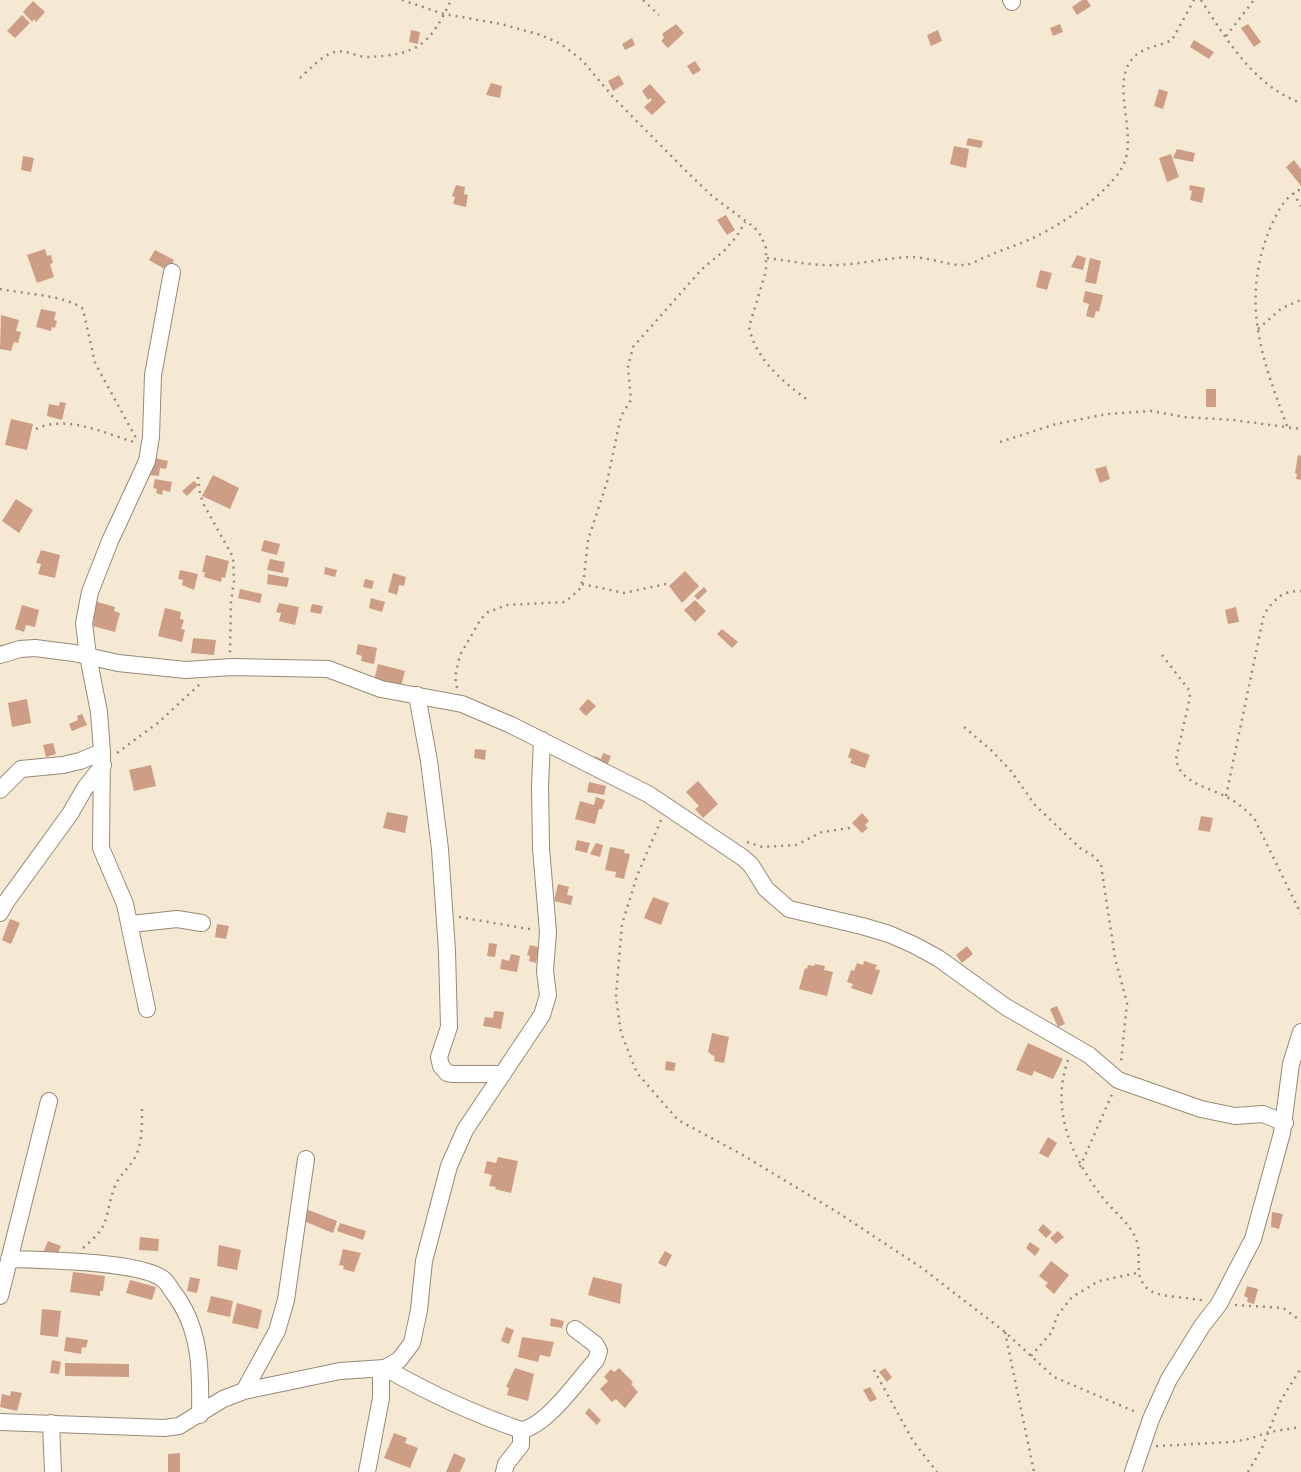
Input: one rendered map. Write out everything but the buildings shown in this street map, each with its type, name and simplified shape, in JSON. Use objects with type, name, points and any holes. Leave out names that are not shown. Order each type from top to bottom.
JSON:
[{"type":"street","points":[[147,1009],[131,924],[101,848],[103,758],[95,683],[84,624],[90,593],[110,541],[147,461],[151,437],[153,375],[172,272]]},
{"type":"street","points":[[0,655],[35,648],[118,663],[186,670],[232,667],[328,669],[381,689],[462,704],[624,781],[667,807],[742,856],[766,889],[789,909],[876,930],[938,958],[1006,1007],[1089,1055],[1118,1080],[1201,1109],[1235,1116],[1263,1114],[1285,1123]]},
{"type":"street","points":[[417,695],[429,761],[440,849],[449,1013],[449,1027],[439,1057],[441,1066],[447,1073],[453,1074],[503,1074]]},
{"type":"street","points":[[0,1422],[164,1428],[179,1426],[223,1399],[244,1391],[340,1371],[383,1368],[399,1360],[412,1343],[419,1310],[424,1261],[449,1166],[465,1130],[542,1015],[548,995],[545,971],[548,932],[541,848],[542,740]]},
{"type":"street","points":[[0,790],[21,769],[103,758]]},
{"type":"street","points":[[0,913],[70,814],[103,758]]},
{"type":"street","points":[[131,924],[177,919],[202,923]]},
{"type":"street","points":[[1133,1472],[1151,1419],[1169,1379],[1183,1354],[1219,1304],[1253,1239],[1285,1123],[1291,1064],[1301,1032]]},
{"type":"street","points":[[0,1296],[49,1101]]},
{"type":"street","points":[[244,1391],[277,1331],[286,1300],[306,1159]]},
{"type":"street","points":[[9,1259],[67,1261],[141,1270],[163,1279],[178,1298],[195,1336],[200,1374],[200,1415]]},
{"type":"street","points":[[383,1368],[439,1397],[521,1430],[529,1429],[543,1420],[596,1360],[599,1350],[595,1344],[575,1329]]},
{"type":"street","points":[[367,1472],[381,1398],[383,1368]]},
{"type":"street","points":[[51,1423],[53,1472]]},
{"type":"street","points":[[504,1472],[506,1464],[522,1446],[521,1430]]},
{"type":"path","points":[[402,0],[444,14],[501,24],[541,35],[571,50],[684,169],[712,196],[755,228],[761,236],[767,258],[766,271],[748,327],[750,335],[772,370],[809,401]]},
{"type":"path","points":[[299,78],[337,51],[367,57],[420,47],[432,36],[451,0]]},
{"type":"path","points":[[643,0],[659,15]]},
{"type":"path","points":[[767,258],[836,265],[916,257],[964,265],[1038,236],[1102,191],[1119,173],[1126,159],[1128,145],[1124,78],[1127,66],[1135,56],[1172,40],[1194,0]]},
{"type":"path","points":[[1201,0],[1226,37],[1262,81],[1301,103]]},
{"type":"path","points":[[1226,37],[1254,0]]},
{"type":"path","points":[[1287,426],[1264,361],[1257,330],[1255,284],[1259,261],[1278,210],[1293,193],[1301,189]]},
{"type":"path","points":[[1293,193],[1301,206]]},
{"type":"path","points":[[462,704],[456,677],[460,655],[488,612],[507,605],[565,602],[575,595],[582,584],[588,540],[607,482],[621,416],[631,400],[628,366],[633,347],[702,269],[724,251],[745,222]]},
{"type":"path","points":[[0,289],[58,299],[83,309],[95,363],[139,444],[55,422],[36,429]]},
{"type":"path","points":[[1257,330],[1282,308],[1301,300]]},
{"type":"path","points":[[1000,442],[1056,424],[1107,414],[1151,411],[1301,429]]},
{"type":"path","points":[[198,477],[204,505],[233,557],[229,656],[232,667]]},
{"type":"path","points":[[582,584],[624,593],[666,584]]},
{"type":"path","points":[[1226,796],[1264,614],[1276,597],[1301,591]]},
{"type":"path","points":[[1162,655],[1189,690],[1190,697],[1176,759],[1177,767],[1191,780],[1226,796],[1254,818],[1301,914]]},
{"type":"path","points":[[103,758],[194,692],[211,669]]},
{"type":"path","points":[[964,727],[1011,771],[1035,805],[1101,865],[1115,958],[1127,1003],[1126,1032],[1118,1080],[1080,1167]]},
{"type":"path","points":[[667,807],[637,876],[622,924],[616,996],[621,1033],[637,1073],[678,1120],[741,1154],[837,1212],[922,1268],[1005,1332],[1054,1377],[1151,1419]]},
{"type":"path","points":[[746,841],[762,848],[796,845],[822,832],[850,828]]},
{"type":"path","points":[[444,915],[548,932]]},
{"type":"path","points":[[1073,1045],[1063,1074],[1060,1097],[1069,1141],[1080,1167],[1127,1223],[1137,1241],[1137,1273],[1144,1286],[1152,1292],[1219,1304],[1283,1308],[1301,1321]]},
{"type":"path","points":[[67,1261],[102,1230],[116,1183],[136,1153],[142,1128],[142,1105]]},
{"type":"path","points":[[1031,1357],[1052,1332],[1057,1316],[1072,1297],[1099,1281],[1137,1273]]},
{"type":"path","points":[[1005,1332],[1034,1472]]},
{"type":"path","points":[[1248,1472],[1269,1432],[1281,1400],[1301,1368]]},
{"type":"path","points":[[874,1370],[913,1441],[937,1472]]},
{"type":"path","points":[[1143,1447],[1231,1442],[1301,1427]]}]
